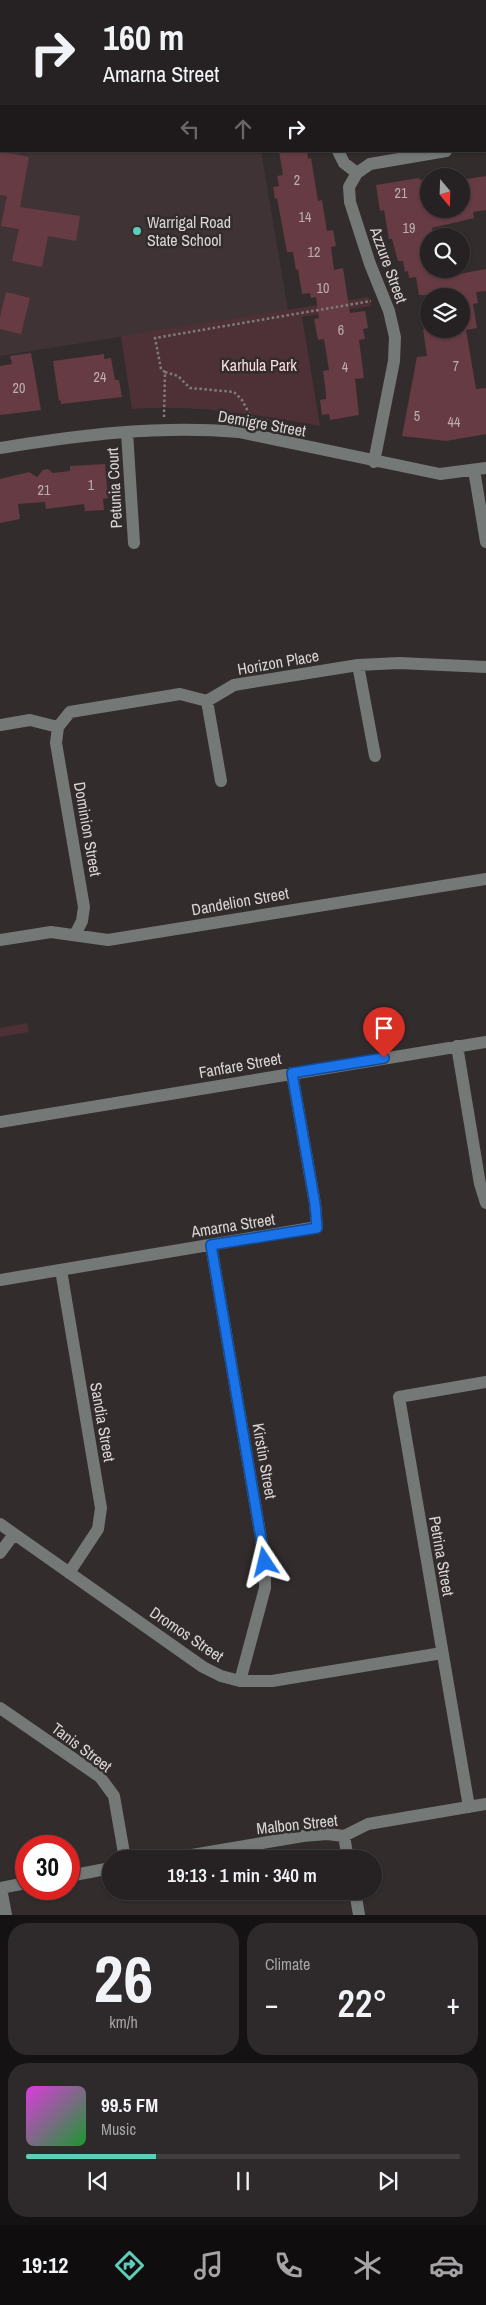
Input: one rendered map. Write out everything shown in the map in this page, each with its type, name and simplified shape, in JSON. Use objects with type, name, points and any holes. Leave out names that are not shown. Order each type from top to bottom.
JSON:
[{"type":"street","points":[[338,152],[344,163],[356,173],[370,164],[440,152]]},
{"type":"street","name":"Azzure Street","points":[[356,173],[349,187],[350,202],[370,264],[383,296],[395,337],[394,361],[374,462]]},
{"type":"street","name":"Demigre Street","points":[[0,448],[80,435],[163,429],[239,432],[374,462],[440,474],[480,469]]},
{"type":"street","name":"Petunia Court","points":[[127,432],[134,543]]},
{"type":"street","points":[[480,469],[486,542]]},
{"type":"street","name":"Horizon Place","points":[[207,700],[234,685],[358,665],[399,663],[486,667]]},
{"type":"street","points":[[358,665],[375,756]]},
{"type":"street","points":[[0,725],[30,720],[58,727],[70,712],[180,694],[207,700],[222,780]]},
{"type":"street","name":"Dominion Street","points":[[58,727],[56,743],[84,907],[82,921],[75,935]]},
{"type":"street","name":"Dandelion Street","points":[[0,940],[50,932],[108,940],[486,879]]},
{"type":"street","name":"Fanfare Street","points":[[0,1122],[486,1042]]},
{"type":"street","points":[[457,1046],[480,1184],[486,1202]]},
{"type":"street","name":"Amarna Street","points":[[0,1280],[317,1228],[315,1204],[292,1073]]},
{"type":"street","name":"Kirstin Street","points":[[211,1245],[265,1562],[264,1588],[240,1681]]},
{"type":"street","name":"Sandia Street","points":[[60,1270],[101,1508],[98,1529],[69,1573]]},
{"type":"street","name":"Petrina Street","points":[[469,1807],[399,1397],[486,1382]]},
{"type":"street","name":"Dromos Street","points":[[0,1524],[203,1667],[221,1676],[240,1681],[272,1681],[442,1652]]},
{"type":"street","points":[[0,1553],[14,1534]]},
{"type":"street","name":"Tanis Street","points":[[0,1708],[100,1777],[108,1786],[114,1796],[123,1850]]},
{"type":"street","name":"Malbon Street","points":[[221,1850],[303,1836],[327,1834],[344,1836],[368,1824],[486,1804]]},
{"type":"street","points":[[344,1836],[346,1850]]},
{"type":"street","points":[[80,1874],[102,1870]]},
{"type":"street","points":[[6,1915],[0,1888],[15,1885]]},
{"type":"street","points":[[356,1900],[359,1915]]},
{"type":"path","points":[[280,423],[251,417],[242,400],[234,392],[190,388],[178,376],[165,372],[161,369],[154,338],[370,301],[383,296]]},
{"type":"path","points":[[163,429],[165,372]]},
{"type":"shaded area","name":"Warrigal Road State School","points":[[0,152],[261,152],[288,310],[0,356]]},
{"type":"green space","name":"Karhula Park","points":[[369,297],[371,306],[302,317],[320,426],[227,411],[180,408],[132,409],[121,336]]},
{"type":"green space","points":[[27,1023],[29,1032],[0,1037],[0,1028]]},
{"type":"building","points":[[0,152],[29,157],[20,207],[80,216],[76,241],[48,236],[42,267],[12,261],[19,229],[1,226],[7,196],[0,195]]},
{"type":"building","points":[[279,152],[307,152],[308,159],[311,158],[318,201],[322,200],[327,231],[333,230],[336,246],[331,247],[334,270],[343,268],[350,313],[365,311],[368,328],[363,329],[365,339],[359,340],[364,378],[355,379],[359,415],[330,420],[329,414],[322,415],[320,400],[326,399],[323,371],[329,370],[324,339],[318,340],[314,319],[319,318],[316,297],[311,298],[310,293],[302,294],[293,252],[287,252],[277,198],[275,199],[273,187],[279,186],[277,176],[283,175]]},
{"type":"building","points":[[486,176],[486,210],[473,212],[474,218],[432,228],[420,228],[420,278],[470,278],[470,272],[486,269],[486,291],[476,292],[478,303],[473,304],[477,328],[470,329],[470,288],[420,288],[419,295],[416,277],[409,278],[408,271],[405,272],[403,261],[398,261],[392,239],[389,239],[384,210],[380,211],[376,185],[419,178],[420,218],[470,218],[470,179]]},
{"type":"building","points":[[6,292],[30,298],[21,334],[0,329],[0,317]]},
{"type":"building","points":[[424,338],[467,338],[476,389],[486,388],[486,434],[446,441],[402,436],[417,357],[427,356]]},
{"type":"building","points":[[31,353],[41,410],[0,415],[0,366],[12,364],[10,356]]},
{"type":"building","points":[[104,354],[104,359],[111,358],[115,380],[119,380],[122,397],[61,404],[53,361]]},
{"type":"building","points":[[105,464],[108,498],[103,499],[104,510],[85,511],[84,504],[46,509],[45,502],[18,504],[20,519],[0,523],[0,479],[29,472],[37,477],[43,470],[48,469],[53,473],[70,471],[70,466]]},
{"type":"place","name":"Warrigal Road State School","points":[[137,231]]},
{"type":"route","points":[[265,1562],[211,1245],[317,1228],[315,1204],[292,1073],[384,1058]]}]
